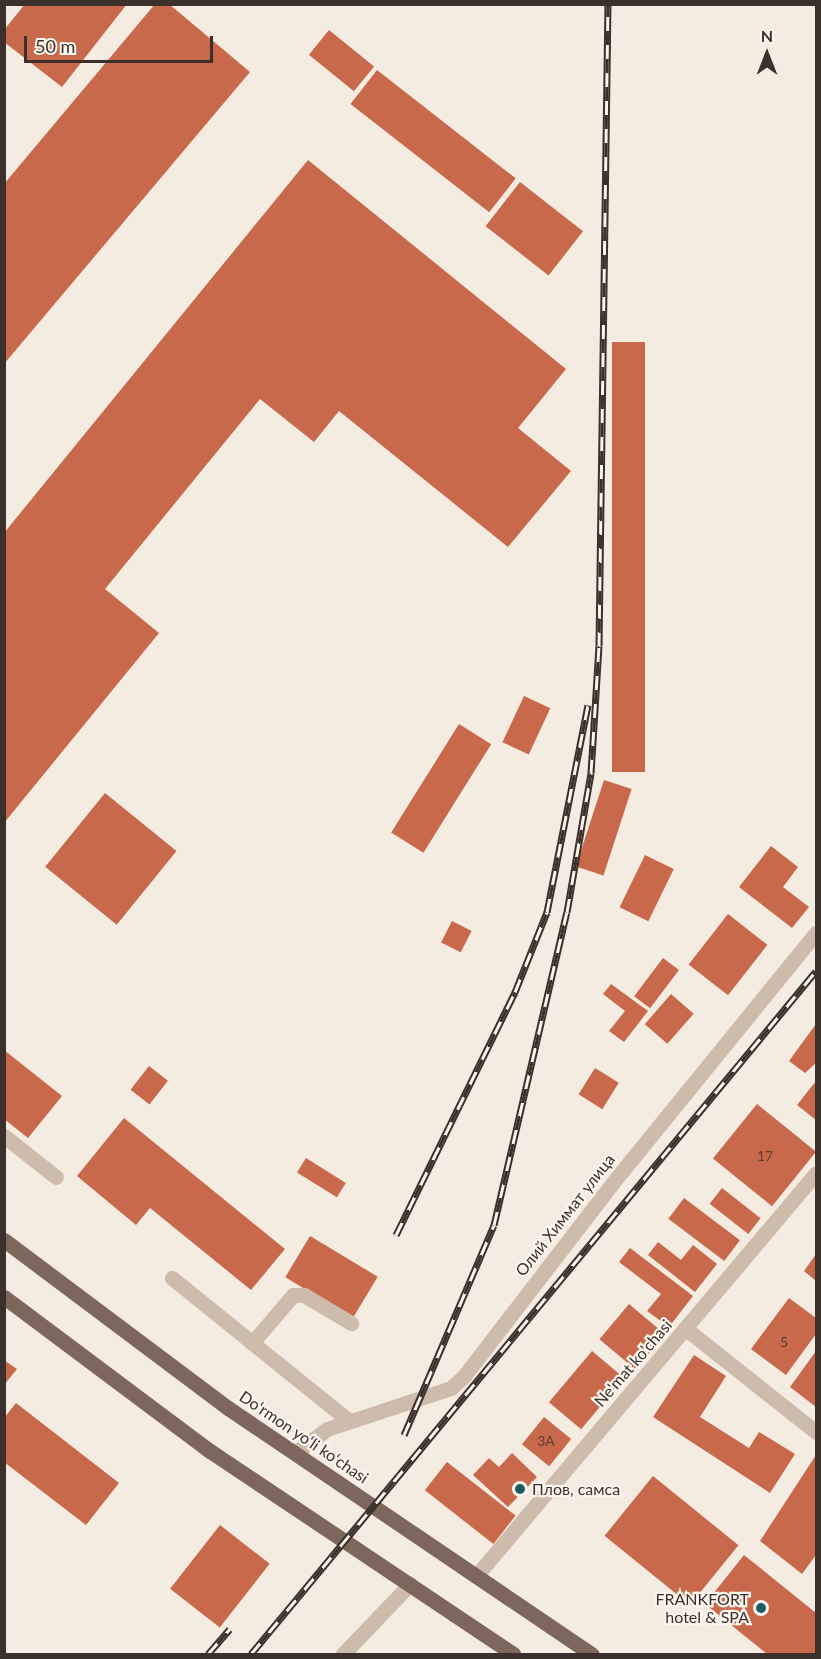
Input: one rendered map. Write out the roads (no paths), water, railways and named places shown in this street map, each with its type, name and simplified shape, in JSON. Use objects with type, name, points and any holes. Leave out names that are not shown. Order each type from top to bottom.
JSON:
[{"type":"main road","name":"Do‘rmon yo‘li ko‘chasi","points":[[4,1240],[114,1326],[591,1654]]},
{"type":"main road","points":[[4,1297],[210,1451],[513,1654]]},
{"type":"street","name":"Олий Химмат улица","points":[[296,1453],[348,1420],[451,1388],[464,1376],[619,1175],[816,933]]},
{"type":"street","points":[[4,1136],[56,1177]]},
{"type":"street","name":"Ne'mat ko'chasi","points":[[476,1576],[816,1173]]},
{"type":"street","points":[[172,1278],[348,1420]]},
{"type":"street","points":[[252,1343],[293,1295],[304,1295],[351,1323]]},
{"type":"street","points":[[686,1329],[816,1432]]},
{"type":"street","points":[[343,1654],[410,1584]]},
{"type":"railway","points":[[404,1435],[494,1225],[567,912],[591,773],[599,646],[608,4]]},
{"type":"railway","points":[[396,1235],[515,992],[547,912],[588,705]]},
{"type":"railway","points":[[251,1654],[816,971]]},
{"type":"railway","points":[[208,1654],[230,1629]]},
{"type":"place","name":"Плов, самса","points":[[520,1489]]},
{"type":"place","name":"FRANKFORT hotel & SPA","points":[[761,1608]]}]
